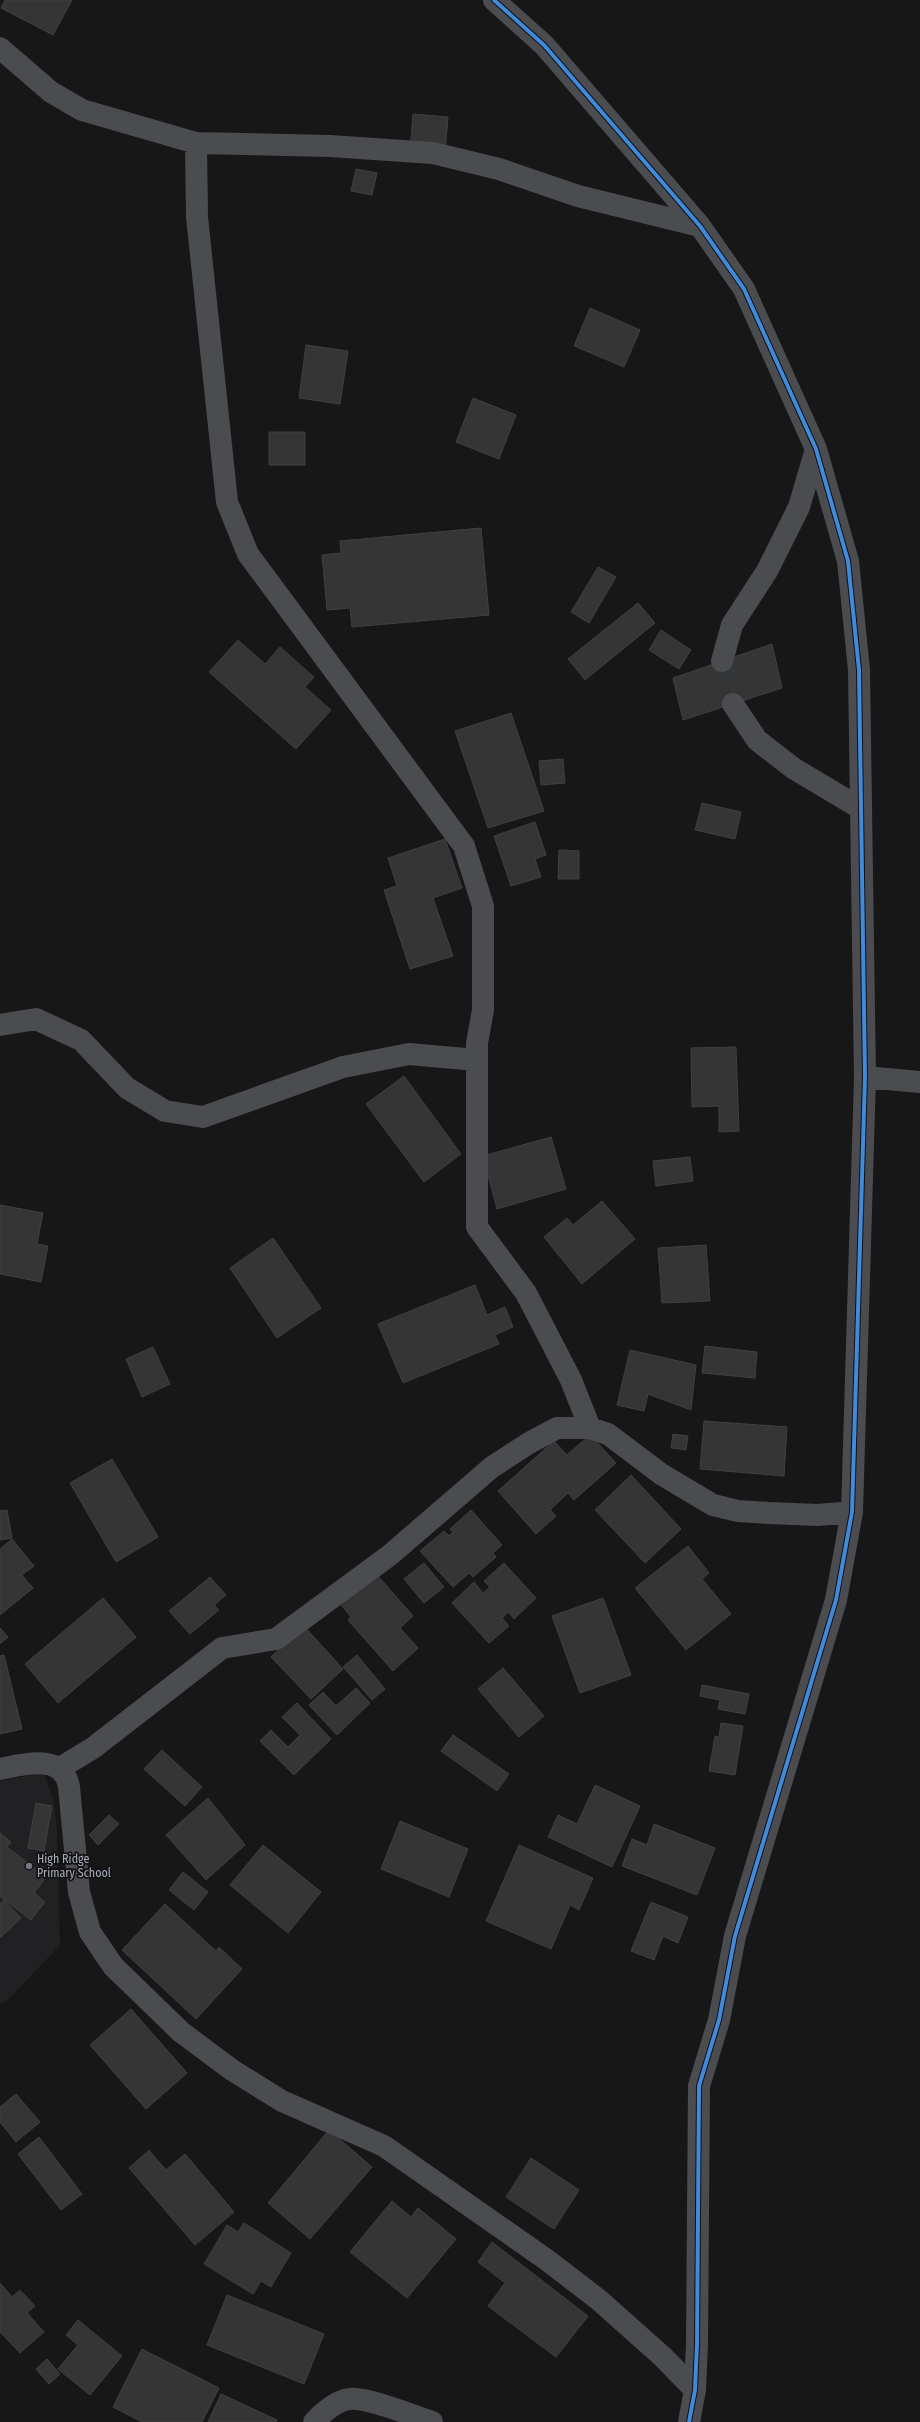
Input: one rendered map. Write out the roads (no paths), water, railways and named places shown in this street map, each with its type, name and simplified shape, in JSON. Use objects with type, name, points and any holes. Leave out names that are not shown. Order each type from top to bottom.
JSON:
[{"type":"street","points":[[494,0],[544,45],[700,226],[744,289],[816,449],[848,561],[859,670],[865,1077],[852,1512],[836,1600],[735,1936],[719,2020],[699,2086],[695,2390],[689,2422]]},
{"type":"street","points":[[0,48],[51,92],[82,110],[196,143],[330,146],[433,153],[499,169],[578,196],[700,226]]},
{"type":"street","points":[[196,143],[197,217],[227,502],[248,554],[464,846],[484,906],[483,1010],[477,1043],[477,1227],[526,1293],[571,1380],[590,1428]]},
{"type":"street","points":[[722,661],[732,625],[767,571],[799,507],[816,449]]},
{"type":"street","points":[[733,704],[756,740],[793,768],[860,808]]},
{"type":"street","points":[[0,1025],[36,1019],[81,1040],[127,1088],[165,1111],[203,1117],[343,1067],[409,1054],[477,1060]]},
{"type":"street","points":[[865,1077],[920,1082]]},
{"type":"street","points":[[0,1769],[45,1764],[60,1768],[93,1748],[222,1648],[276,1639],[390,1555],[492,1467],[529,1443],[557,1428],[590,1428],[608,1434],[661,1474],[713,1504],[738,1511],[769,1513],[818,1515],[852,1512]]},
{"type":"street","points":[[60,1768],[69,1787],[79,1892],[90,1932],[113,1966],[182,2032],[232,2070],[282,2101],[384,2146],[541,2256],[604,2305],[663,2357],[695,2390]]},
{"type":"street","points":[[314,2422],[340,2402],[350,2399],[366,2401],[432,2422]]},
{"type":"tunnel","points":[[722,661],[733,704]]},
{"type":"place","name":"High Ridge Primary School","points":[[29,1866]]}]
